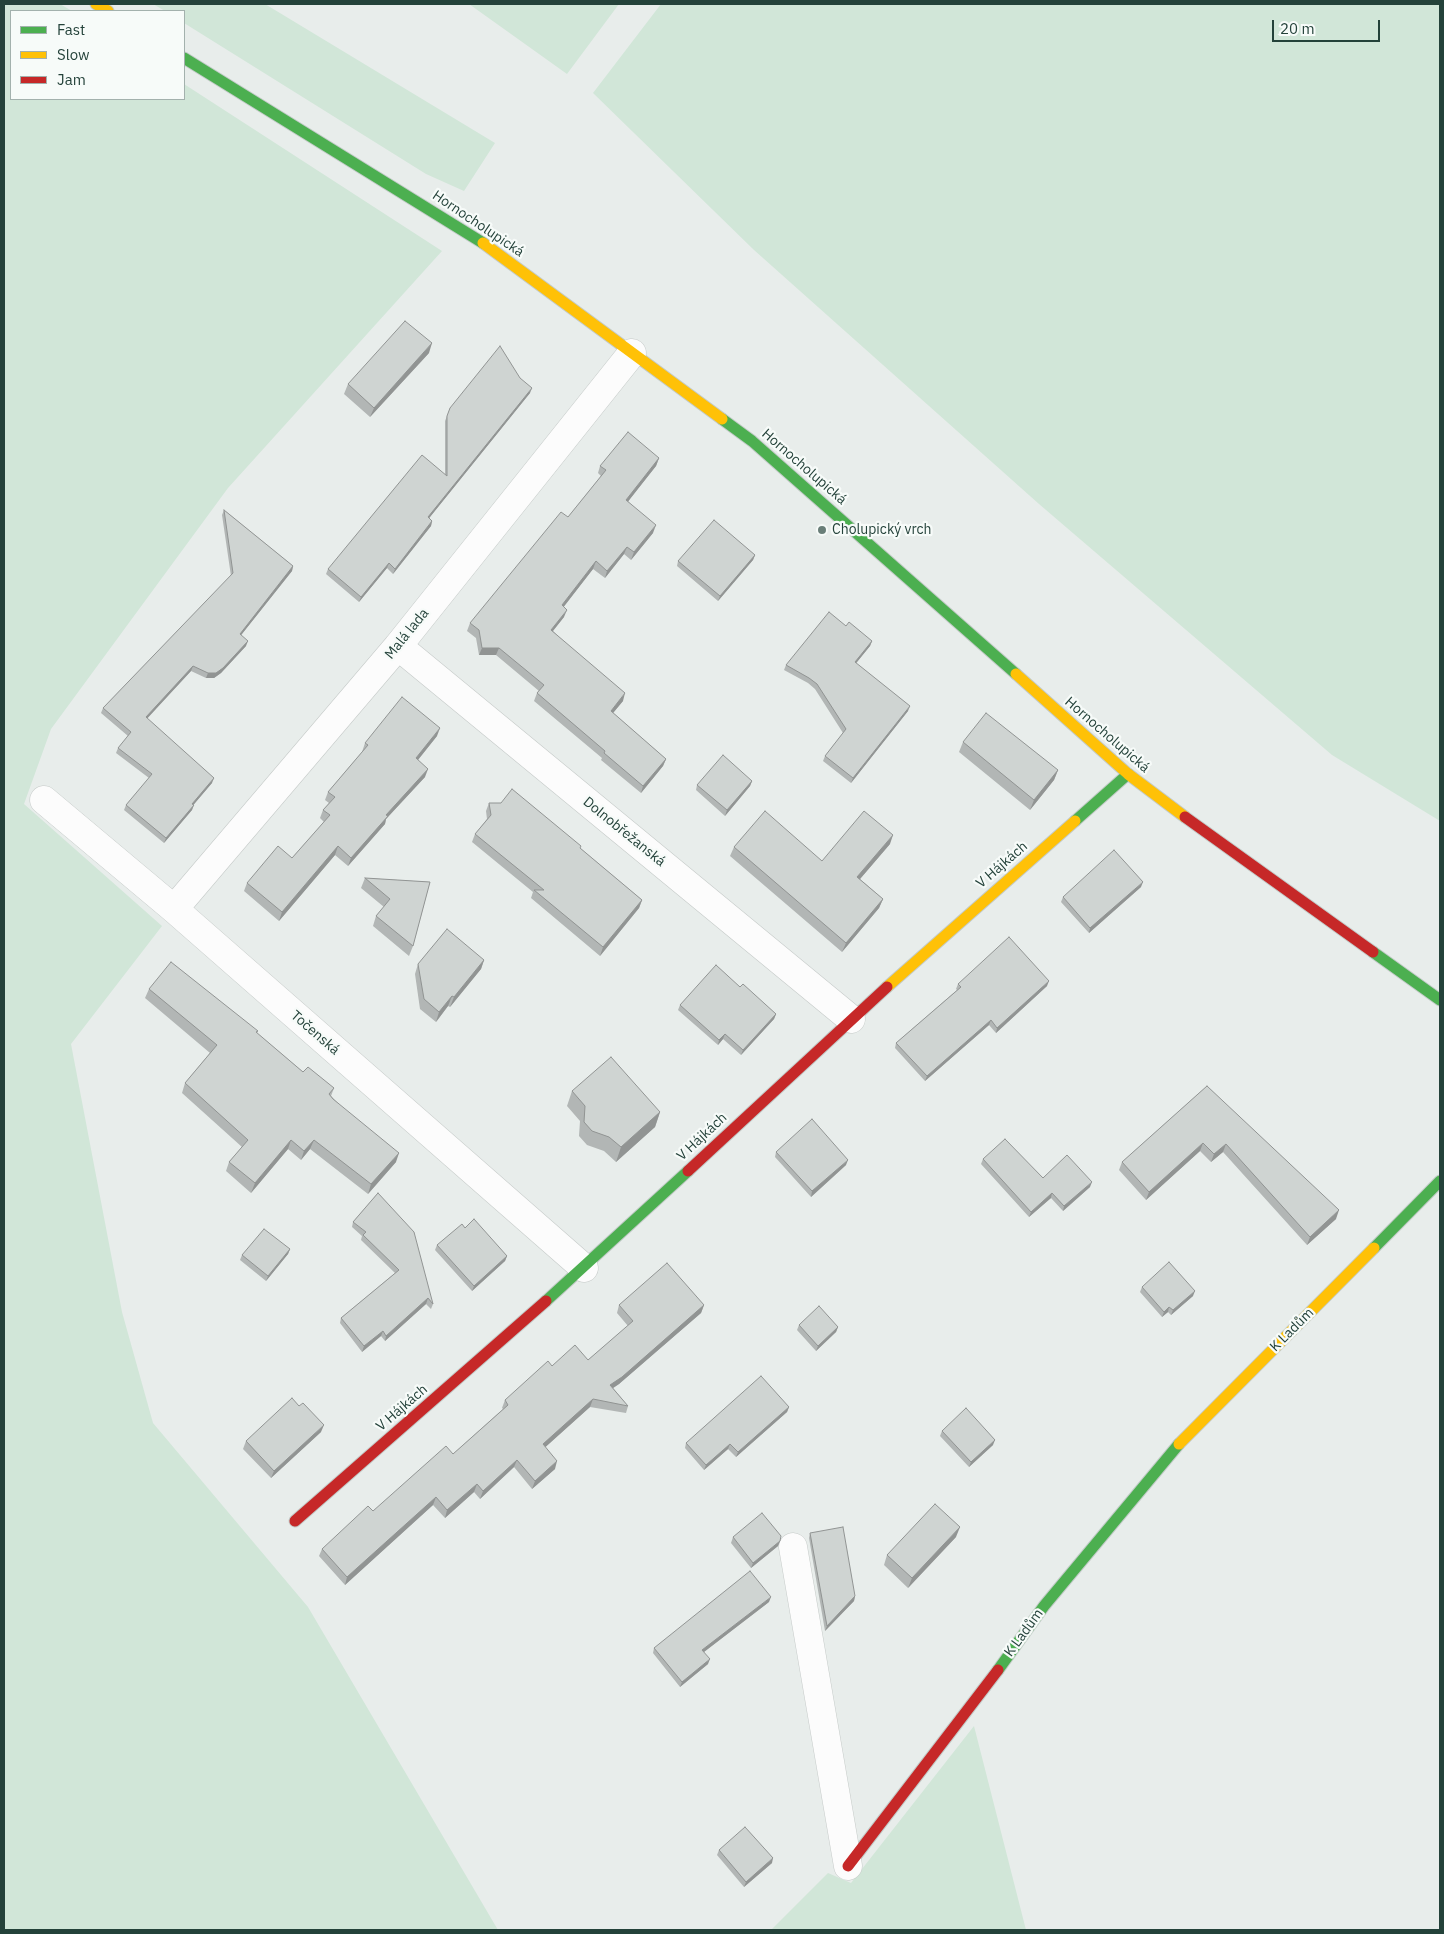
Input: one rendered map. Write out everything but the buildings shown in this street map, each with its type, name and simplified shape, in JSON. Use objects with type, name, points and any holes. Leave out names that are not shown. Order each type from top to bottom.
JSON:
[{"type":"street","name":"Hornocholupická","points":[[185,59],[476,238],[752,441],[1128,774],[1223,846],[1440,1000]]},
{"type":"street","name":"Malá lada","points":[[174,909],[398,646],[632,353]]},
{"type":"street","name":"Dolnobřežanská","points":[[398,646],[851,1019]]},
{"type":"street","name":"V Hájkách","points":[[296,1521],[584,1268],[851,1019],[1128,774]]},
{"type":"street","name":"Točenská","points":[[44,800],[174,909],[584,1268]]},
{"type":"street","name":"K Ladům","points":[[848,1866],[988,1683],[1044,1606],[1175,1448],[1440,1181]]},
{"type":"street","name":"K Ladům","points":[[793,1547],[848,1866]]},
{"type":"green space","points":[[4,4],[60,4],[70,10],[10,10],[10,100],[185,100],[185,85],[442,251],[228,488],[51,729],[24,804],[162,926],[71,1044],[122,1312],[153,1423],[308,1607],[498,1930],[4,1930]]},
{"type":"green space","points":[[153,4],[265,4],[495,143],[464,191],[426,174],[185,24],[185,10],[163,10]]},
{"type":"green space","points":[[469,4],[619,4],[567,74]]},
{"type":"green space","points":[[661,4],[1440,4],[1440,821],[1332,755],[1039,504],[754,250],[593,93]]},
{"type":"green space","points":[[974,1726],[1026,1930],[771,1930],[828,1873],[851,1883]]},
{"type":"traffic: fast","points":[[185,59],[483,243]]},
{"type":"traffic: fast","points":[[722,419],[752,441],[1016,674]]},
{"type":"traffic: fast","points":[[1075,821],[1128,774]]},
{"type":"traffic: fast","points":[[1373,952],[1440,1000]]},
{"type":"traffic: fast","points":[[546,1301],[688,1171]]},
{"type":"traffic: fast","points":[[1374,1248],[1440,1181]]},
{"type":"traffic: fast","points":[[998,1670],[1044,1606],[1179,1444]]},
{"type":"traffic: slow","points":[[96,4],[106,10]]},
{"type":"traffic: slow","points":[[483,243],[722,419]]},
{"type":"traffic: slow","points":[[1016,674],[1128,774],[1185,817]]},
{"type":"traffic: slow","points":[[887,987],[1075,821]]},
{"type":"traffic: slow","points":[[1179,1444],[1374,1248]]},
{"type":"traffic: jam","points":[[1185,817],[1373,952]]},
{"type":"traffic: jam","points":[[688,1171],[887,987]]},
{"type":"traffic: jam","points":[[295,1521],[546,1301]]},
{"type":"traffic: jam","points":[[848,1866],[998,1670]]},
{"type":"place","name":"Cholupický vrch","points":[[822,530]]}]
